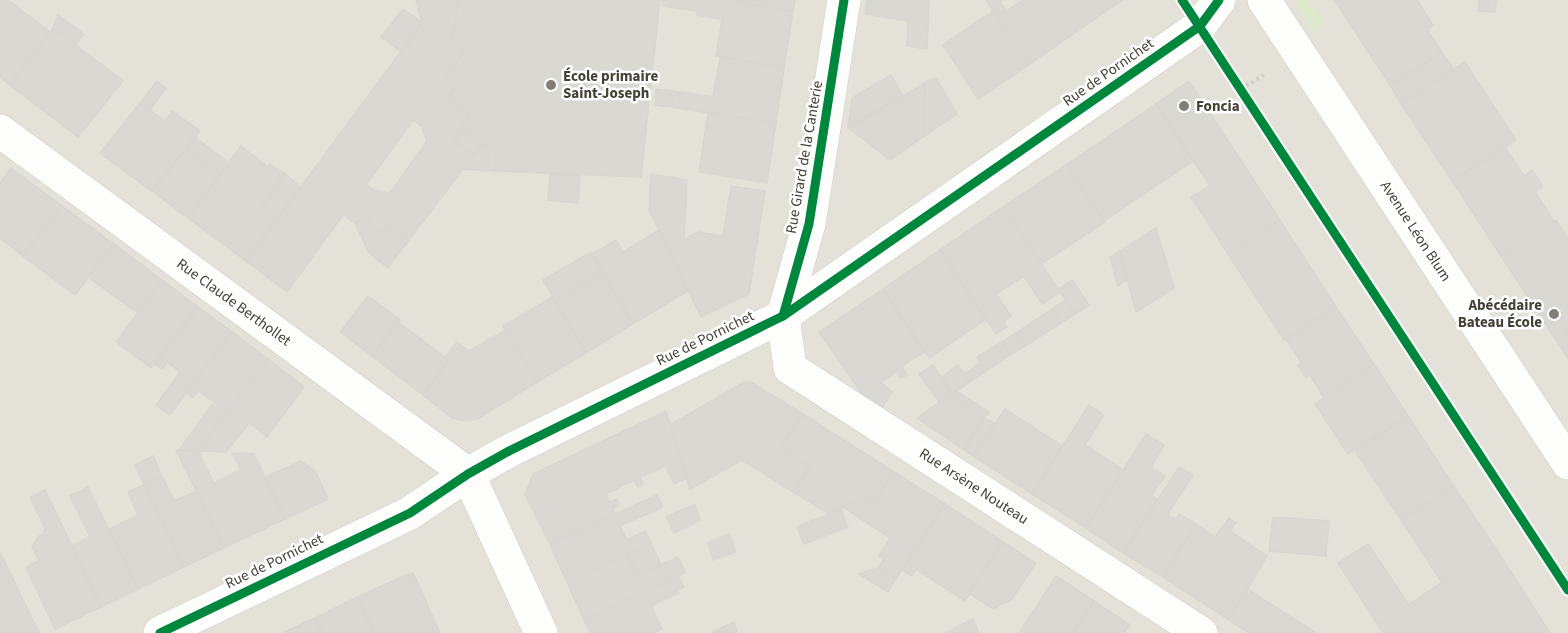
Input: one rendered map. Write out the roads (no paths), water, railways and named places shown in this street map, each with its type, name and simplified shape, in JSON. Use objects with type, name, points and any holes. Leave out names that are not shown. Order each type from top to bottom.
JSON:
[{"type":"street","name":"Rue Girard de la Canterie","points":[[783,316],[809,224],[844,0]]},
{"type":"street","name":"Rue de Pornichet","points":[[160,633],[410,513],[468,474],[509,451],[783,316],[1200,26],[1219,0]]},
{"type":"street","name":"Avenue Léon Blum","points":[[1264,0],[1568,463]]},
{"type":"street","name":"Rue Claude Berthollet","points":[[0,131],[468,474]]},
{"type":"street","name":"Rue Arsène Nouteau","points":[[783,316],[790,368],[1201,633]]},
{"type":"street","points":[[468,474],[541,633]]},
{"type":"place","name":"École primaire Saint-Joseph","points":[[551,85]]},
{"type":"place","name":"Foncia","points":[[1184,106]]},
{"type":"place","name":"Abécédaire Bateau École","points":[[1554,314]]}]
